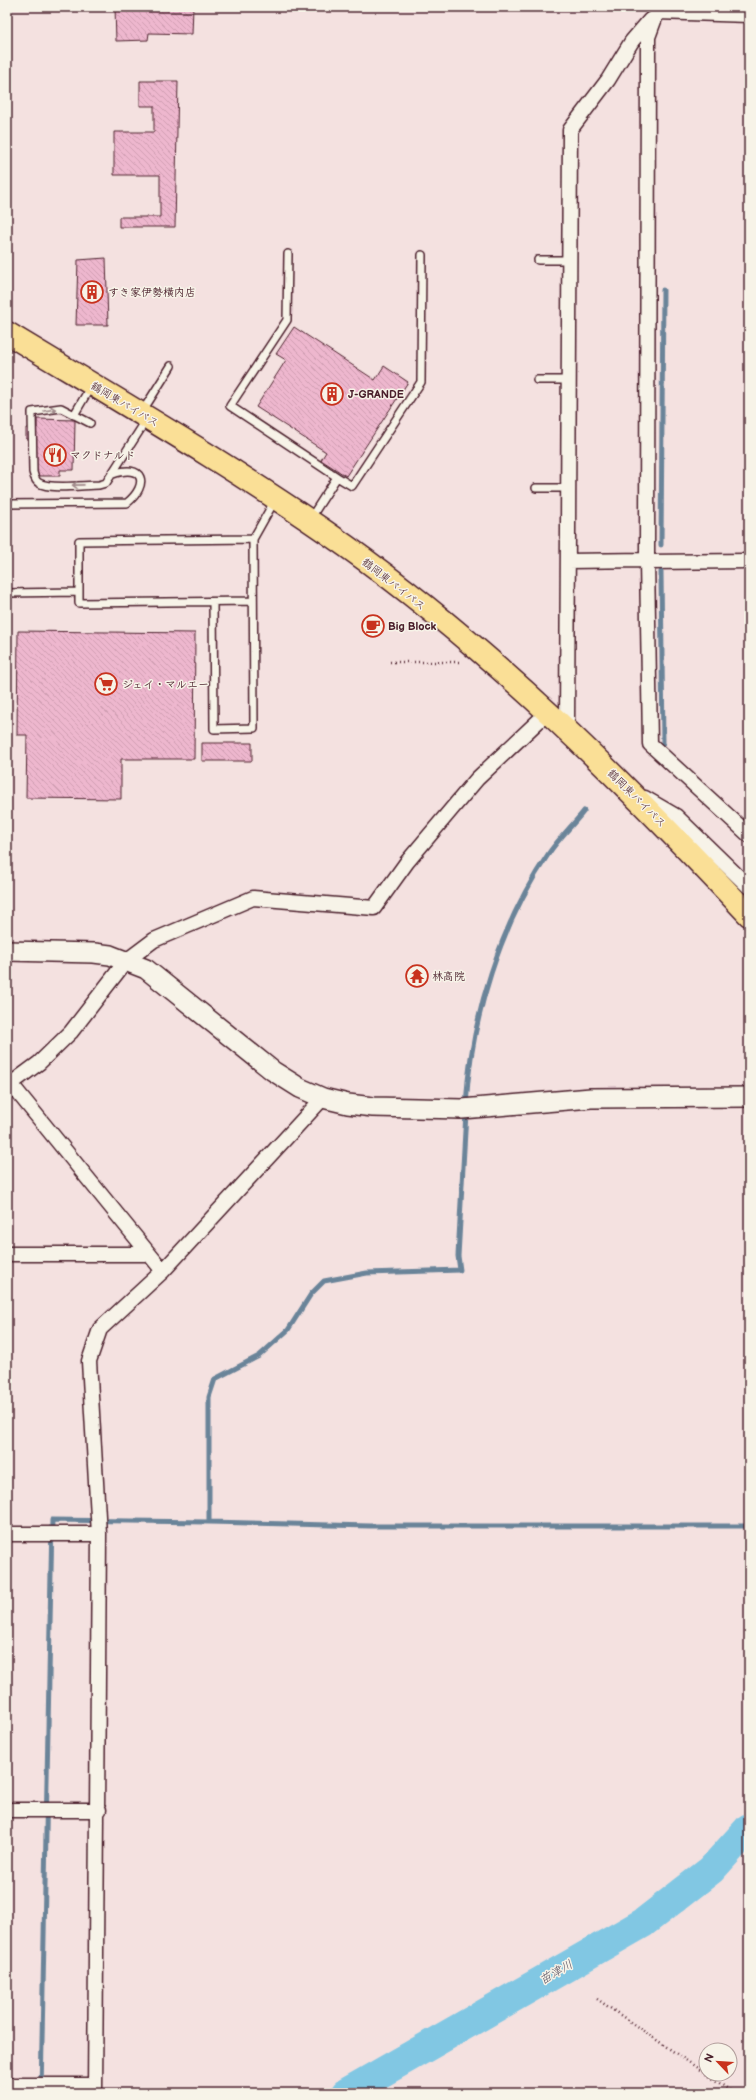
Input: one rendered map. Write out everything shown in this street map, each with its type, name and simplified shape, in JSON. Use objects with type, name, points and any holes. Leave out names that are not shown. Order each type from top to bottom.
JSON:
[{"type":"highway","name":"鶴岡東バイパス","points":[[7,333],[227,466],[347,547],[414,599],[481,653],[567,729],[628,787],[749,915]]},
{"type":"street","points":[[658,10],[749,15]]},
{"type":"street","points":[[567,729],[570,130],[608,80],[632,41],[658,10]]},
{"type":"street","points":[[658,10],[648,37],[648,561],[650,744],[749,835]]},
{"type":"street","points":[[568,561],[749,561]]},
{"type":"street","points":[[163,1271],[9,1081],[39,1063],[71,1032],[126,961],[154,940],[253,898],[374,908],[407,862],[477,779],[548,712]]},
{"type":"street","points":[[628,787],[676,816],[749,887]]},
{"type":"street","points":[[9,953],[94,953],[126,961],[146,969],[273,1071],[300,1088],[323,1098],[373,1107],[462,1109],[591,1098],[749,1097]]},
{"type":"street","points":[[7,2085],[95,2089],[99,1534],[89,1361],[100,1330],[163,1271],[323,1098]]},
{"type":"street","points":[[7,1254],[149,1254]]},
{"type":"street","points":[[7,1534],[99,1534]]},
{"type":"street","points":[[7,1810],[98,1810]]},
{"type":"lane","points":[[288,254],[287,320],[230,406],[352,486],[421,382],[422,254]]},
{"type":"lane","points":[[538,260],[570,260]]},
{"type":"lane","points":[[90,423],[61,408],[32,412],[33,472],[35,479],[39,483],[48,486],[98,485],[106,483],[113,474],[170,366]]},
{"type":"lane","points":[[537,380],[569,380]]},
{"type":"lane","points":[[74,415],[92,384]]},
{"type":"lane","points":[[7,504],[127,503],[140,491],[141,483],[138,474],[133,471],[124,470],[113,474]]},
{"type":"lane","points":[[309,521],[337,477]]},
{"type":"lane","points":[[536,488],[568,488]]},
{"type":"lane","points":[[213,602],[214,729],[254,728],[253,539],[276,499]]},
{"type":"lane","points":[[253,539],[79,541],[79,603],[253,601]]},
{"type":"lane","points":[[7,592],[79,592]]},
{"type":"path","points":[[390,662],[460,662]]},
{"type":"path","points":[[597,1998],[698,2068]]},
{"type":"path","points":[[718,2082],[734,2093]]},
{"type":"building","points":[[115,7],[193,7],[192,34],[149,33],[148,40],[116,41]]},
{"type":"building","points":[[140,81],[178,81],[175,227],[119,227],[119,217],[160,217],[160,175],[114,175],[114,132],[154,132],[154,106],[140,106]]},
{"type":"building","name":"すき家伊勢横内店","points":[[106,258],[108,325],[76,325],[78,260]]},
{"type":"building","name":"J-GRANDE","points":[[294,327],[375,380],[384,366],[408,382],[346,476],[321,460],[326,452],[256,407],[286,360],[276,354]]},
{"type":"building","name":"マクドナルド","points":[[37,419],[75,420],[74,470],[60,470],[60,476],[35,476],[36,439],[26,439],[26,428],[37,428]]},
{"type":"building","name":"ジェイ・マルエー","points":[[18,631],[195,633],[194,759],[121,759],[121,799],[26,798],[27,735],[17,735]]},
{"type":"building","points":[[202,743],[252,743],[252,761],[202,761]]},
{"type":"waterway","points":[[661,545],[663,290]]},
{"type":"waterway","points":[[661,572],[663,743]]},
{"type":"waterway","points":[[466,1105],[474,1039],[491,973],[503,941],[516,911],[549,853],[584,811]]},
{"type":"waterway","points":[[209,1522],[209,1397],[215,1379],[259,1356],[288,1330],[311,1294],[324,1281],[367,1273],[460,1270],[458,1256],[466,1113]]},
{"type":"waterway","points":[[41,2093],[52,1520],[370,1526],[749,1526]]},
{"type":"waterway","name":"苗津川","points":[[346,2093],[643,1923],[711,1870],[749,1828]]},
{"type":"place","name":"すき家伊勢横内店","points":[[92,292]]},
{"type":"place","name":"J-GRANDE","points":[[332,394]]},
{"type":"place","name":"マクドナルド","points":[[55,455]]},
{"type":"place","name":"Big Block","points":[[373,626]]},
{"type":"place","name":"ジェイ・マルエー","points":[[106,684]]},
{"type":"place","name":"林高院","points":[[417,976]]}]
